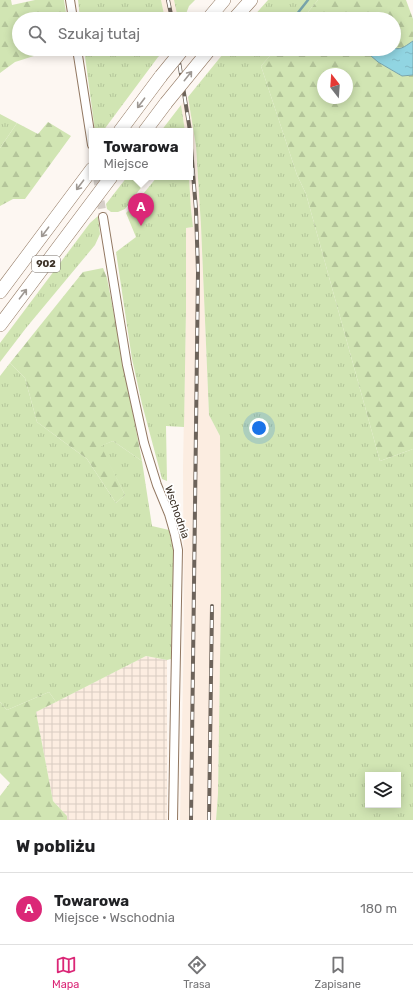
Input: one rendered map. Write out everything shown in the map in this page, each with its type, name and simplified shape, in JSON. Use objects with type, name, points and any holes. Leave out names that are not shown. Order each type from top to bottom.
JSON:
[{"type":"main road","points":[[214,12],[224,0]]},
{"type":"main road","points":[[240,12],[251,0]]},
{"type":"main road","points":[[122,128],[177,56]]},
{"type":"main road","points":[[147,128],[204,56]]},
{"type":"main road","name":"902","points":[[0,292],[89,173]]},
{"type":"main road","name":"902","points":[[0,325],[108,180]]},
{"type":"street","points":[[70,0],[72,12]]},
{"type":"street","points":[[78,56],[89,128]]},
{"type":"street","name":"Wschodnia","points":[[103,216],[127,365],[142,435],[152,470],[169,514],[178,550],[173,820]]},
{"type":"shaded area","points":[[161,0],[174,0],[177,12],[164,12]]},
{"type":"shaded area","points":[[188,97],[196,146],[209,415],[220,436],[221,595],[218,793],[216,820],[180,820],[184,632],[183,467],[186,228],[193,227],[189,180],[193,180],[193,128],[185,128],[181,105]]},
{"type":"shaded area","points":[[146,656],[167,660],[167,820],[67,820],[67,816],[53,801],[36,712]]},
{"type":"green space","points":[[0,0],[11,0],[12,5],[35,0],[64,0],[66,12],[12,12],[12,56],[34,56],[15,62],[0,73]]},
{"type":"green space","points":[[78,0],[161,0],[164,12],[79,12]]},
{"type":"green space","points":[[174,0],[195,0],[189,6],[187,12],[177,12]]},
{"type":"green space","points":[[268,0],[318,0],[308,12],[257,12]]},
{"type":"green space","points":[[318,0],[406,0],[413,19],[413,41],[401,48],[401,12],[308,12]]},
{"type":"green space","points":[[85,56],[159,56],[105,128],[95,128]]},
{"type":"green space","points":[[221,56],[270,56],[261,66],[297,175],[306,194],[380,461],[413,449],[413,820],[216,820],[218,793],[221,595],[220,436],[209,415],[196,146],[188,97]]},
{"type":"green space","points":[[270,56],[371,56],[378,62],[402,76],[413,75],[413,449],[380,461],[306,194],[297,175],[261,66]]},
{"type":"green space","points":[[181,105],[185,128],[163,128]]},
{"type":"green space","points":[[0,114],[17,123],[0,148]]},
{"type":"green space","points":[[48,122],[71,136],[25,199],[13,199],[0,206],[0,148],[17,123],[38,134]]},
{"type":"green space","points":[[125,180],[147,180],[125,209],[118,212],[111,212],[107,209],[106,204]]},
{"type":"green space","points":[[155,180],[189,180],[193,227],[186,228],[184,427],[166,426],[167,481],[162,479],[142,404],[132,359],[116,252],[136,237],[126,213]]},
{"type":"green space","points":[[98,216],[100,234],[95,245],[26,328],[0,362],[0,343],[90,223]]},
{"type":"green space","points":[[103,268],[107,278],[142,461],[113,441],[101,446],[125,495],[116,503],[87,459],[37,422],[25,378],[10,363],[83,272]]},
{"type":"green space","points":[[10,363],[25,378],[37,422],[87,459],[116,503],[125,495],[100,446],[113,441],[142,461],[152,526],[169,530],[174,553],[171,659],[167,660],[146,656],[56,702],[49,692],[7,710],[0,702],[0,376]]},
{"type":"green space","points":[[49,692],[56,702],[36,712],[53,801],[67,816],[67,820],[0,820],[0,796],[10,783],[0,773],[0,702],[7,710]]},
{"type":"water","points":[[413,41],[413,75],[402,76],[378,62],[371,56],[401,56],[401,48]]},
{"type":"waterway","points":[[299,12],[308,0]]},
{"type":"tunnel","points":[[97,180],[103,217]]},
{"type":"railway","points":[[168,0],[171,12]]},
{"type":"railway","points":[[178,56],[190,128]]},
{"type":"railway","points":[[191,820],[198,272],[193,173]]},
{"type":"railway","points":[[209,820],[212,606]]},
{"type":"place","name":"Towarowa","points":[[141,226]]}]
